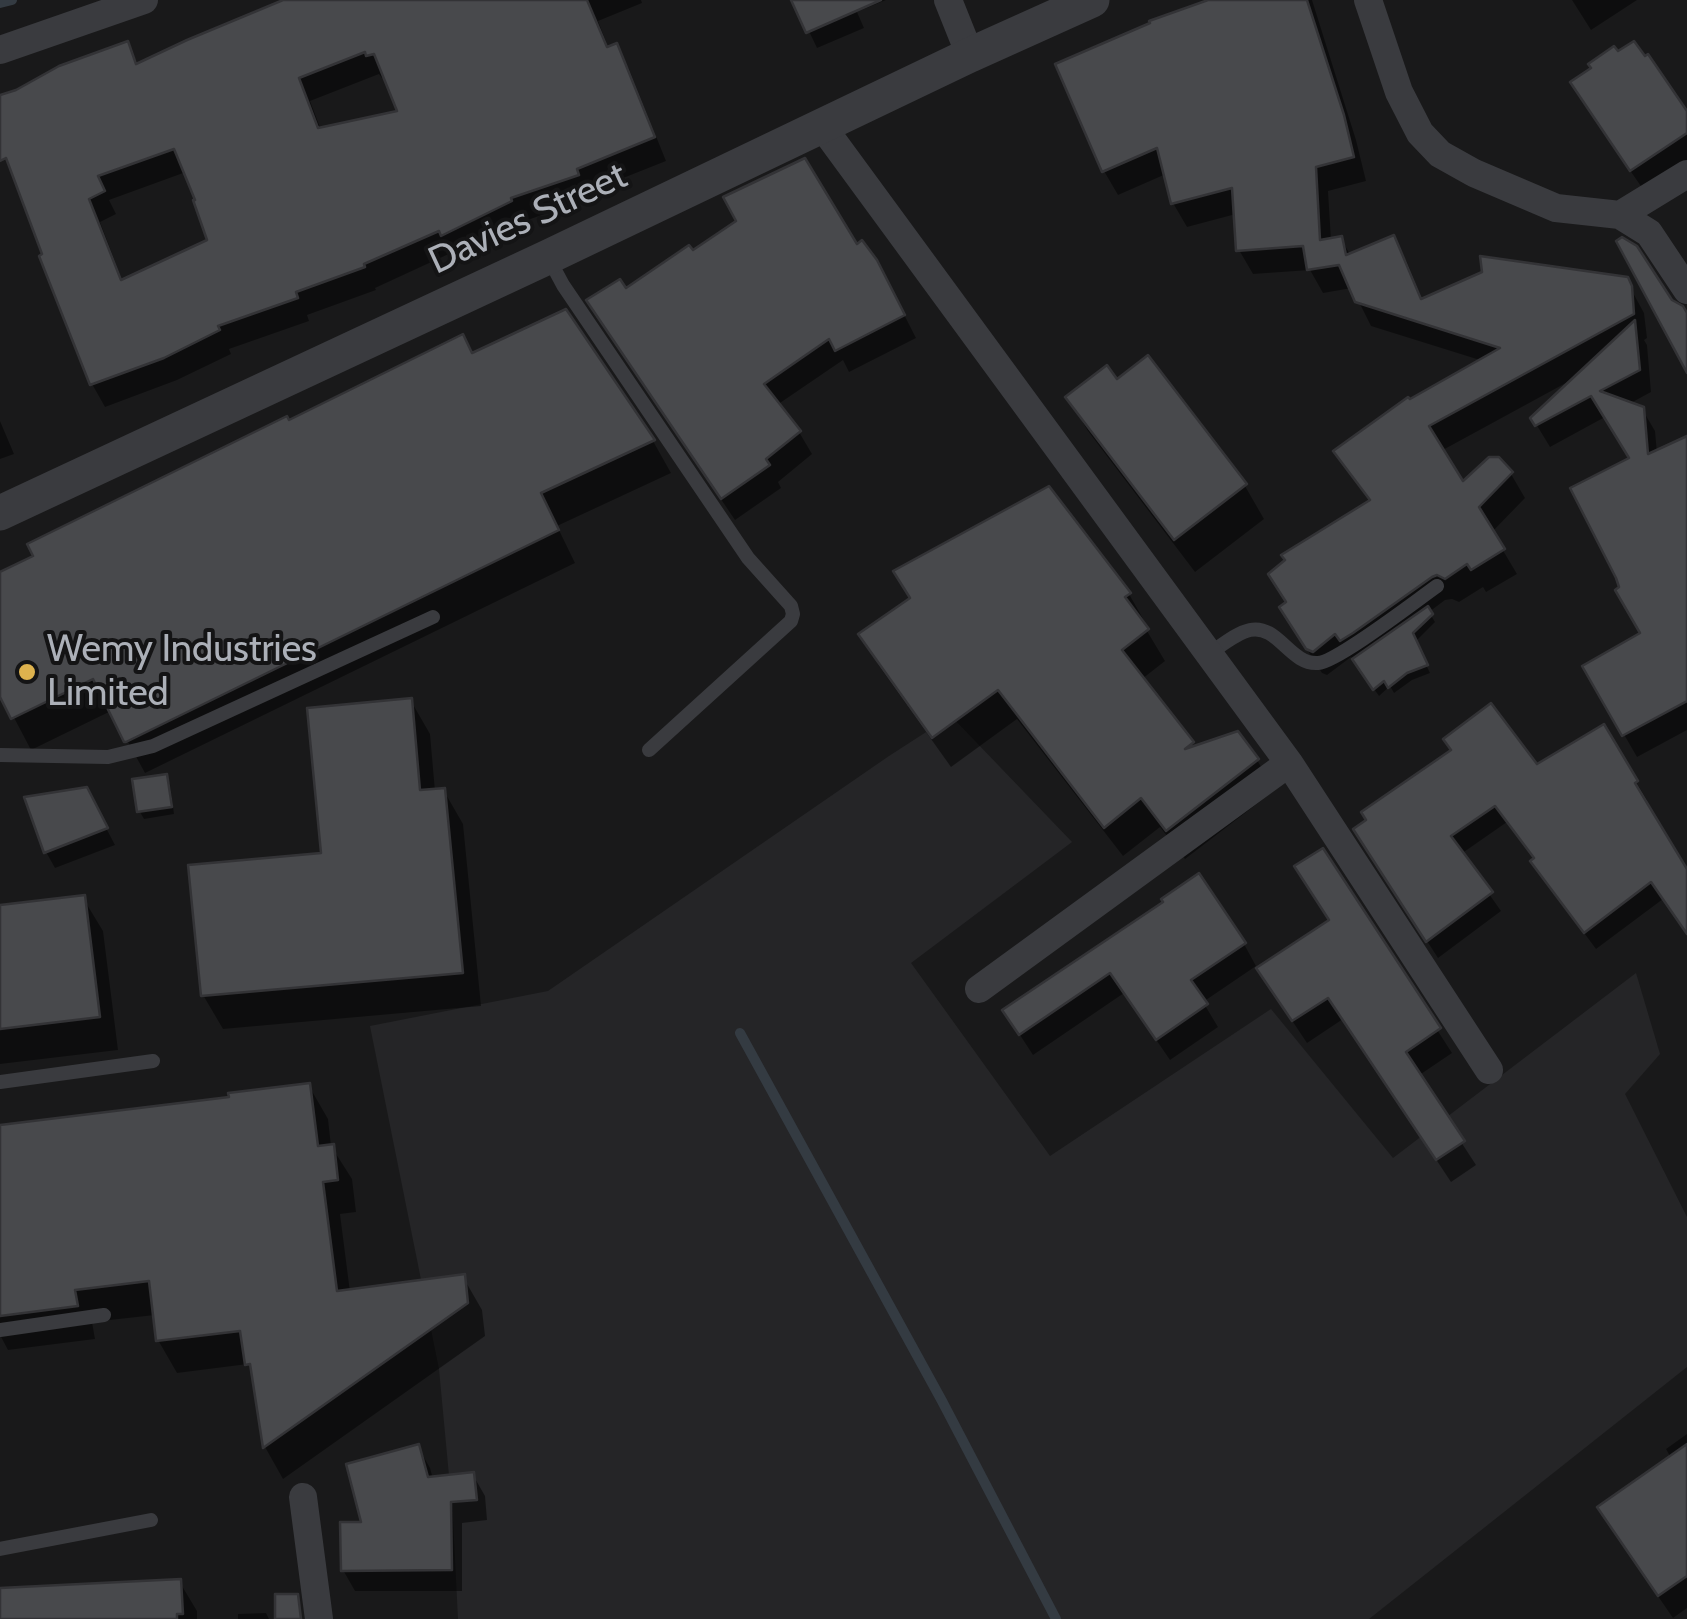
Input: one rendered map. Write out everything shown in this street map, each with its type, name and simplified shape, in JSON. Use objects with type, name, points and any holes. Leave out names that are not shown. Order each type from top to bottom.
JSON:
[{"type":"street","points":[[0,50],[144,0]]},
{"type":"street","points":[[948,0],[970,55]]},
{"type":"street","name":"Davies Street","points":[[0,513],[1092,0]]},
{"type":"street","points":[[1368,0],[1399,92],[1420,133],[1440,154],[1556,208],[1620,215],[1649,233],[1687,290]]},
{"type":"street","points":[[822,126],[1288,763],[1489,1070]]},
{"type":"street","points":[[1620,215],[1687,174]]},
{"type":"street","points":[[979,989],[1288,763]]},
{"type":"street","points":[[303,1497],[319,1619]]},
{"type":"lane","points":[[548,257],[563,285],[748,558],[791,606],[793,614],[791,621],[649,750]]},
{"type":"lane","points":[[1209,654],[1246,630],[1256,629],[1268,632],[1301,660],[1319,664],[1346,650],[1438,586]]},
{"type":"lane","points":[[0,755],[108,757],[154,746],[432,617]]},
{"type":"lane","points":[[0,1082],[152,1061]]},
{"type":"lane","points":[[0,1330],[104,1315]]},
{"type":"lane","points":[[0,1549],[151,1520]]},
{"type":"shaded area","points":[[951,716],[1072,842],[911,963],[1050,1156],[1271,1009],[1393,1158],[1636,973],[1660,1054],[1625,1094],[1687,1217],[1687,1367],[1369,1619],[458,1619],[439,1369],[370,1026],[548,991]]},
{"type":"building","points":[[283,0],[587,0],[607,47],[617,43],[655,137],[577,169],[579,175],[511,198],[512,201],[441,236],[439,231],[364,264],[365,267],[296,292],[298,298],[218,326],[220,330],[164,358],[90,385],[39,256],[42,254],[6,158],[0,161],[0,95],[59,66],[128,41],[136,64]],"holes":[[[365,52],[366,56],[374,54],[397,111],[318,128],[299,78]],[[174,149],[207,240],[121,280],[89,199],[105,191],[98,176]]]},
{"type":"building","points":[[791,0],[881,0],[806,33]]},
{"type":"building","points":[[1208,0],[1307,0],[1354,157],[1316,167],[1320,240],[1342,236],[1346,255],[1394,235],[1421,299],[1482,272],[1480,256],[1628,277],[1632,286],[1634,314],[1429,426],[1463,481],[1489,457],[1499,457],[1513,472],[1479,507],[1505,549],[1471,570],[1467,564],[1445,579],[1432,577],[1353,633],[1340,641],[1335,634],[1313,652],[1306,649],[1279,607],[1286,602],[1268,574],[1285,560],[1281,555],[1370,500],[1333,451],[1408,397],[1500,348],[1355,302],[1339,265],[1307,270],[1303,246],[1236,251],[1232,188],[1171,204],[1157,148],[1102,172],[1055,64],[1149,21]]},
{"type":"building","points":[[1634,41],[1645,56],[1648,54],[1687,111],[1687,133],[1630,171],[1570,82],[1614,46],[1618,51]]},
{"type":"building","points":[[805,158],[857,244],[862,240],[877,260],[905,315],[835,351],[829,339],[764,384],[801,431],[766,459],[770,465],[721,499],[586,300],[620,279],[626,288],[689,245],[693,250],[736,221],[723,197]]},
{"type":"building","points":[[1622,237],[1637,246],[1672,300],[1687,313],[1687,373],[1616,241]]},
{"type":"building","points":[[566,309],[655,440],[541,493],[559,530],[126,742],[93,679],[11,719],[0,697],[0,572],[33,556],[27,544],[463,334],[472,353]]},
{"type":"building","points":[[1635,320],[1640,370],[1600,391],[1644,407],[1648,454],[1687,436],[1687,701],[1622,736],[1582,666],[1640,633],[1615,590],[1619,587],[1616,578],[1570,488],[1629,458],[1591,396],[1535,426],[1530,418]]},
{"type":"building","points":[[1148,355],[1247,484],[1174,540],[1065,397],[1107,365],[1117,379]]},
{"type":"building","points":[[1049,486],[1131,593],[1125,597],[1149,629],[1122,650],[1194,742],[1185,749],[1238,731],[1259,759],[1166,831],[1141,798],[1104,828],[998,690],[932,738],[858,634],[910,598],[893,571]]},
{"type":"building","points":[[1428,606],[1433,614],[1413,633],[1428,665],[1407,673],[1388,688],[1384,681],[1373,690],[1352,659]]},
{"type":"building","points":[[412,698],[420,790],[445,788],[463,973],[201,996],[188,865],[321,853],[307,708]]},
{"type":"building","points":[[1491,703],[1537,764],[1604,724],[1687,869],[1687,934],[1651,882],[1584,933],[1495,806],[1451,836],[1493,892],[1426,942],[1353,829],[1366,820],[1361,812],[1451,750],[1443,739]]},
{"type":"building","points":[[167,774],[172,807],[137,812],[132,779]]},
{"type":"building","points":[[87,787],[108,828],[44,853],[24,797]]},
{"type":"building","points":[[1323,848],[1441,1028],[1406,1052],[1465,1141],[1436,1160],[1328,998],[1292,1021],[1256,968],[1329,920],[1294,866]]},
{"type":"building","points":[[1199,873],[1246,943],[1191,980],[1208,1004],[1156,1040],[1110,973],[1019,1035],[1002,1010],[1163,902],[1161,899]]},
{"type":"building","points":[[85,895],[100,1017],[0,1029],[0,905]]},
{"type":"building","points":[[310,1083],[318,1146],[334,1144],[338,1180],[323,1182],[337,1291],[465,1274],[468,1303],[263,1448],[250,1364],[245,1365],[240,1331],[156,1341],[149,1281],[75,1290],[78,1306],[0,1316],[0,1125]]},
{"type":"building","points":[[419,1444],[428,1477],[474,1472],[477,1500],[451,1502],[452,1570],[341,1571],[340,1522],[361,1522],[346,1464]]},
{"type":"building","points":[[1687,1444],[1687,1576],[1658,1596],[1597,1507]]},
{"type":"building","points":[[181,1579],[183,1614],[177,1614],[177,1619],[0,1619],[0,1588]]},
{"type":"building","points":[[275,1594],[298,1594],[301,1619],[275,1619]]},
{"type":"waterway","points":[[0,3],[12,0]]},
{"type":"waterway","points":[[740,1033],[942,1401],[1056,1619]]},
{"type":"place","name":"Wemy Industries Limited","points":[[27,672]]}]
